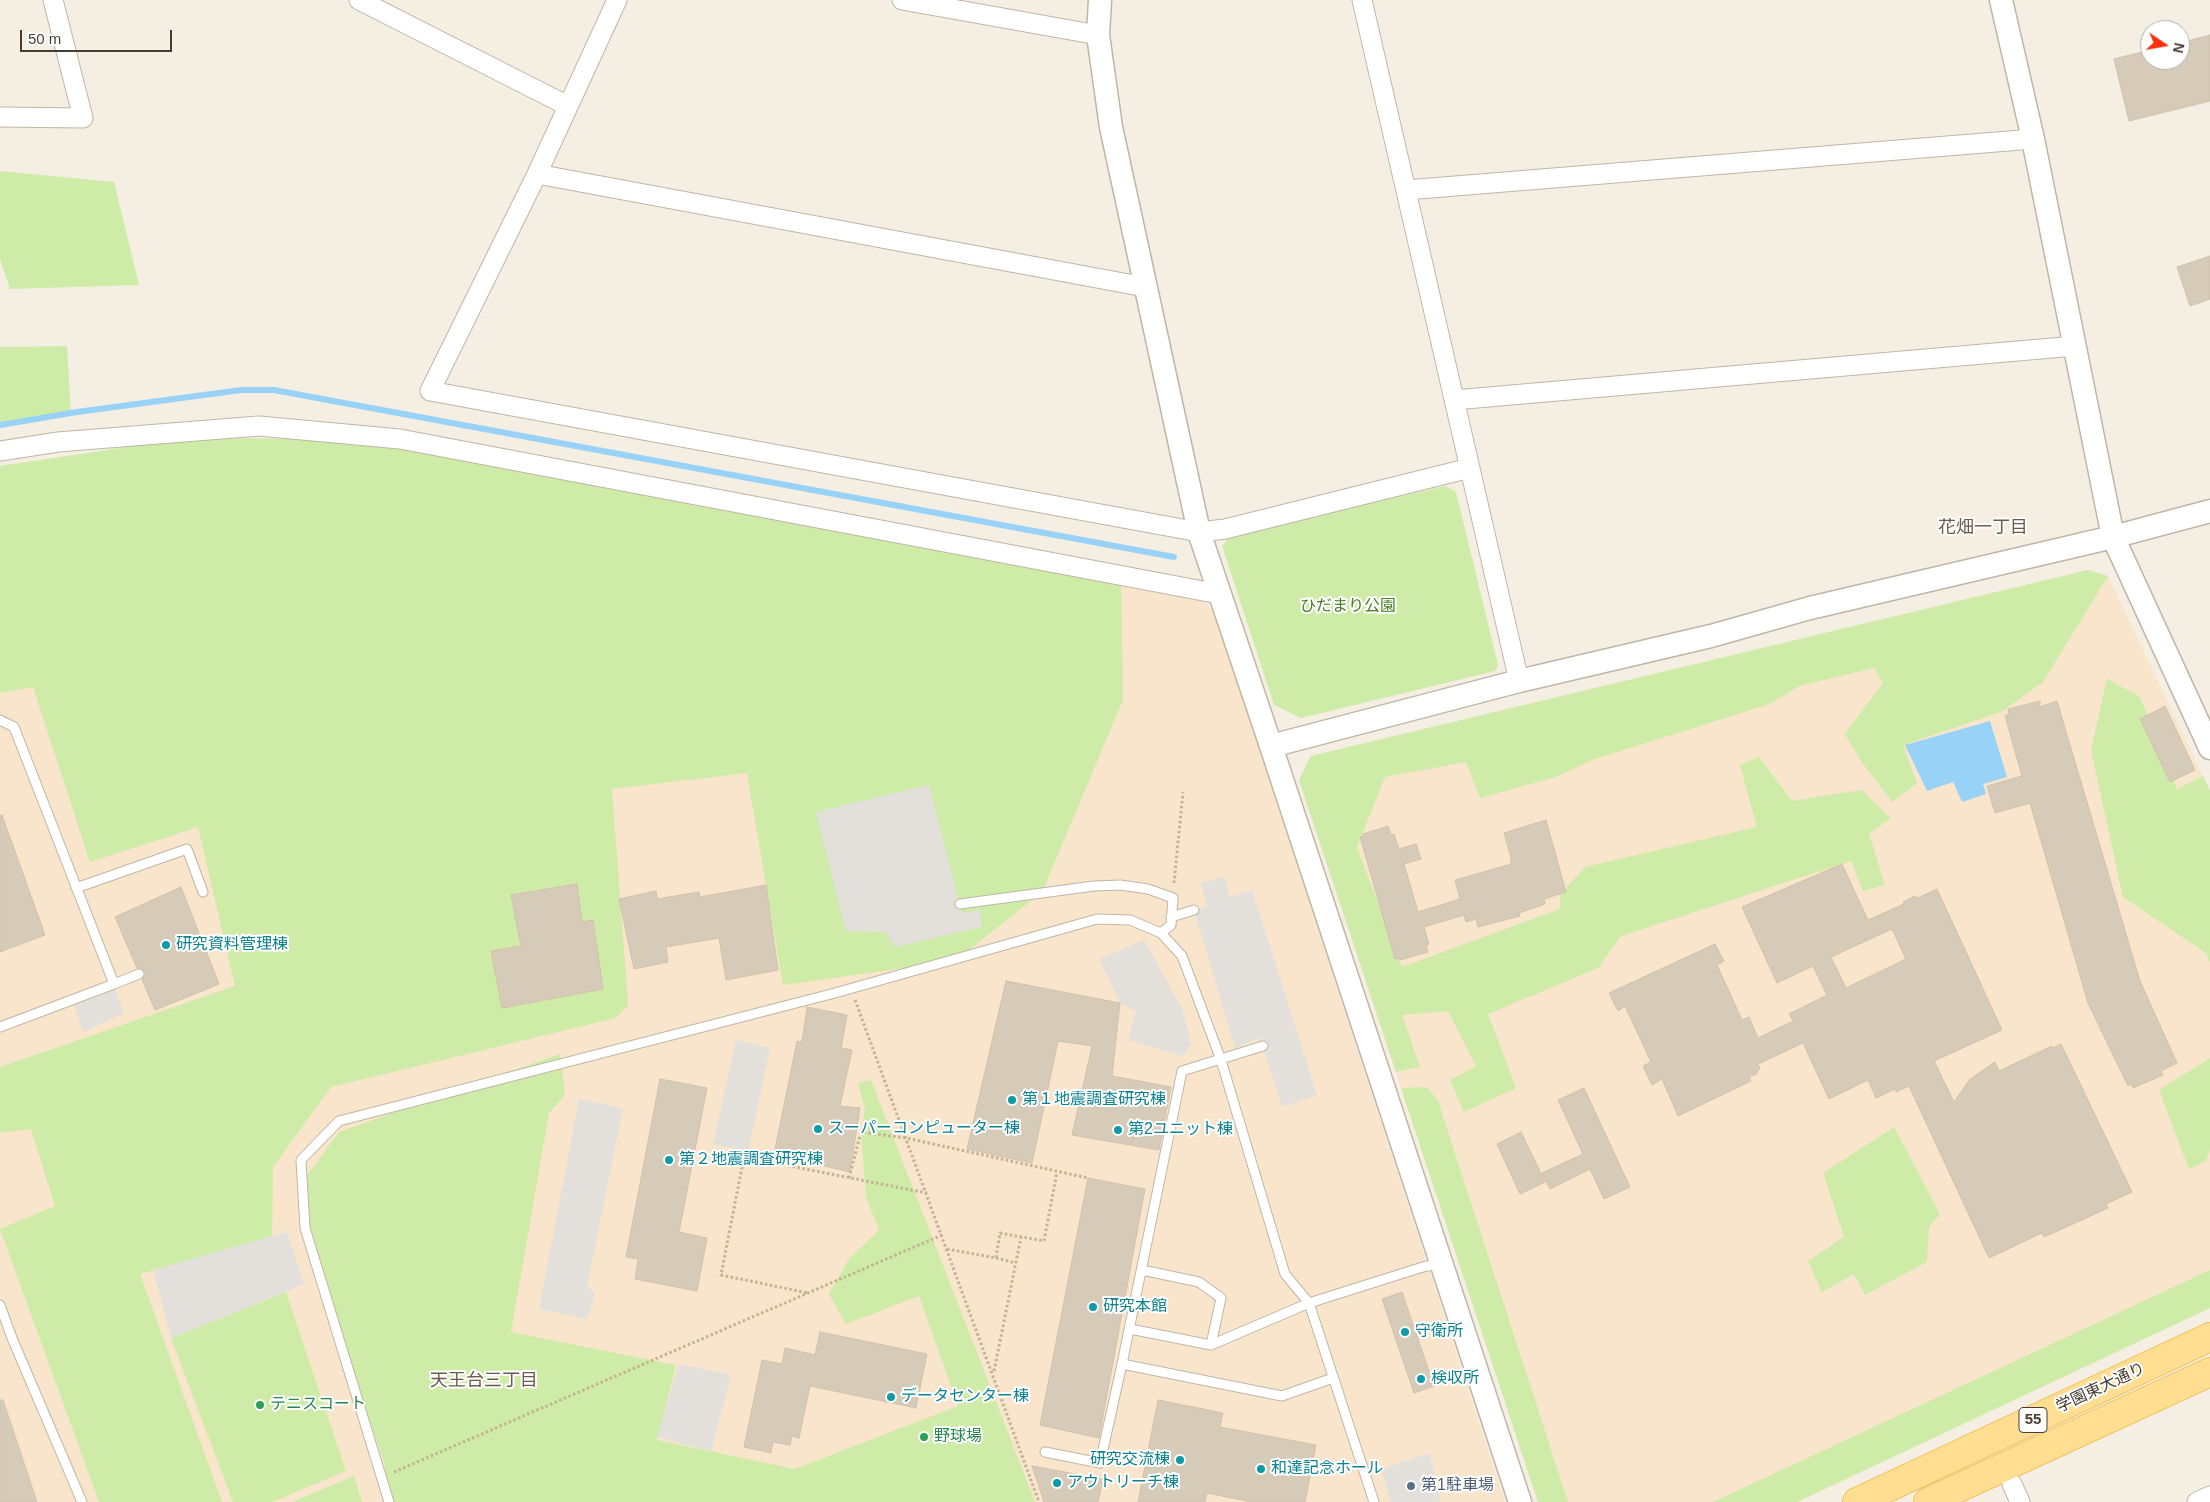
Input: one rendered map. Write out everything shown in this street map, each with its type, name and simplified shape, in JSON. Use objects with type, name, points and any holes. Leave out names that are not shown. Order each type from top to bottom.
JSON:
[{"type":"main road","name":"学園東大通り","points":[[1856,1502],[2210,1337]]},
{"type":"main road","name":"学園東大通り","points":[[1928,1502],[2210,1372]]},
{"type":"street","points":[[0,117],[83,118],[53,0]]},
{"type":"street","points":[[359,0],[568,106]]},
{"type":"street","points":[[617,0],[537,174],[430,392],[1199,532],[1225,530],[1470,468]]},
{"type":"street","points":[[902,0],[1098,35]]},
{"type":"street","points":[[1100,0],[1098,35],[1111,127],[1199,532],[1520,1502]]},
{"type":"street","points":[[1362,0],[1519,681]]},
{"type":"street","points":[[2002,0],[2113,537],[2210,748]]},
{"type":"street","points":[[1406,190],[2032,139]]},
{"type":"street","points":[[537,174],[1145,287]]},
{"type":"street","points":[[1454,400],[2075,346]]},
{"type":"street","points":[[0,451],[58,442],[259,426],[400,439],[1219,594]]},
{"type":"street","points":[[1271,746],[1519,681],[1711,636],[1810,608],[2113,537],[2210,511]]},
{"type":"street","points":[[2012,1484],[2020,1502]]},
{"type":"street","points":[[2197,1502],[2210,1496]]},
{"type":"lane","points":[[0,720],[14,727],[114,984]]},
{"type":"lane","points":[[76,888],[187,849],[203,892]]},
{"type":"lane","points":[[960,904],[1094,886],[1120,885],[1148,889],[1173,898],[1170,925],[1161,933]]},
{"type":"lane","points":[[1171,917],[1194,910]]},
{"type":"lane","points":[[389,1502],[305,1228],[301,1160],[339,1121],[851,988],[1097,919],[1130,920],[1161,933],[1182,956],[1222,1060],[1284,1274],[1309,1303],[1374,1502]]},
{"type":"lane","points":[[0,1027],[140,974]]},
{"type":"lane","points":[[1046,1452],[1100,1463],[1130,1329],[1182,1071],[1262,1046]]},
{"type":"lane","points":[[1130,1329],[1211,1344],[1309,1303],[1426,1266],[1442,1265]]},
{"type":"lane","points":[[1142,1270],[1199,1282],[1222,1298],[1211,1344]]},
{"type":"lane","points":[[0,1305],[12,1338],[82,1502]]},
{"type":"lane","points":[[1122,1364],[1282,1396],[1333,1378]]},
{"type":"path","points":[[1173,898],[1183,792]]},
{"type":"path","points":[[851,988],[1039,1502]]},
{"type":"path","points":[[849,1178],[861,1132],[906,1138],[1088,1178]]},
{"type":"path","points":[[719,1152],[926,1193]]},
{"type":"path","points":[[744,1157],[721,1275],[809,1293]]},
{"type":"path","points":[[996,1258],[1000,1233],[1044,1241],[1057,1172]]},
{"type":"path","points":[[381,1477],[942,1235]]},
{"type":"path","points":[[993,1373],[1021,1237]]},
{"type":"path","points":[[947,1248],[1016,1263]]},
{"type":"shaded area","points":[[374,444],[1201,599],[1214,612],[1505,1502],[0,1502],[0,466]]},
{"type":"shaded area","points":[[2088,570],[2108,576],[2210,791],[2210,1308],[1797,1502],[1538,1502],[1299,780],[1311,756]]},
{"type":"shaded area","points":[[929,785],[962,913],[980,910],[982,927],[895,947],[886,932],[846,931],[816,812]]},
{"type":"shaded area","points":[[1224,877],[1230,897],[1252,890],[1317,1095],[1282,1107],[1260,1038],[1235,1048],[1194,910],[1207,907],[1201,883]]},
{"type":"shaded area","points":[[1144,940],[1183,1010],[1191,1044],[1183,1056],[1128,1040],[1136,1011],[1120,1003],[1099,959]]},
{"type":"shaded area","points":[[115,990],[124,1013],[83,1032],[74,1005]]},
{"type":"shaded area","points":[[736,1040],[770,1048],[748,1151],[713,1144]]},
{"type":"shaded area","points":[[579,1099],[623,1108],[587,1286],[595,1294],[587,1319],[539,1309]]},
{"type":"shaded area","points":[[287,1232],[304,1284],[171,1338],[153,1270]]},
{"type":"shaded area","points":[[679,1364],[731,1375],[711,1451],[657,1437]]},
{"type":"shaded area","name":"第1駐車場","points":[[1430,1453],[1440,1502],[1391,1502],[1381,1469]]},
{"type":"green space","points":[[0,171],[114,182],[139,285],[10,289],[0,259]]},
{"type":"green space","points":[[67,346],[71,414],[0,423],[0,347]]},
{"type":"green space","points":[[186,438],[338,439],[374,444],[1121,584],[1123,700],[1042,892],[955,961],[783,985],[747,773],[612,789],[628,1005],[616,1018],[331,1087],[273,1167],[272,1237],[140,1274],[222,1502],[99,1502],[0,1229],[55,1206],[31,1129],[0,1133],[0,1067],[235,986],[198,827],[90,862],[33,687],[0,693],[0,466]]},
{"type":"green space","name":"ひだまり公園","points":[[1446,486],[1456,492],[1498,665],[1495,671],[1301,718],[1274,705],[1222,546],[1231,535]]},
{"type":"green space","points":[[2088,570],[2108,576],[2043,682],[2001,712],[1903,745],[1917,783],[1892,802],[1861,761],[1845,734],[1883,683],[1874,668],[1799,686],[1770,704],[1592,760],[1556,777],[1480,798],[1466,762],[1385,777],[1357,847],[1402,967],[1560,909],[1560,895],[1585,867],[1757,827],[1740,765],[1759,757],[1792,801],[1861,790],[1891,818],[1869,834],[1885,885],[1863,891],[1851,861],[1621,936],[1598,968],[1488,1014],[1516,1088],[1464,1112],[1450,1080],[1476,1066],[1448,1011],[1402,1015],[1420,1067],[1396,1072],[1299,780],[1311,756]]},
{"type":"green space","points":[[2107,679],[2140,697],[2177,789],[2203,776],[2210,791],[2210,963],[2206,953],[2123,897],[2091,750]]},
{"type":"green space","points":[[560,1054],[565,1095],[549,1113],[511,1332],[676,1365],[657,1440],[795,1469],[958,1406],[919,1296],[846,1324],[829,1294],[849,1259],[879,1230],[866,1197],[861,1132],[865,1109],[858,1083],[871,1080],[1035,1502],[387,1502],[385,1466],[302,1219],[306,1177],[339,1132]]},
{"type":"green space","points":[[2210,1058],[2210,1149],[2206,1161],[2189,1169],[2159,1090]]},
{"type":"green space","points":[[1427,1087],[1438,1101],[1568,1502],[1538,1502],[1401,1088]]},
{"type":"green space","points":[[1894,1127],[1940,1214],[1929,1227],[1927,1262],[1865,1295],[1854,1274],[1822,1292],[1808,1261],[1844,1237],[1823,1173]]},
{"type":"green space","points":[[2210,1270],[2210,1308],[1797,1502],[1713,1502]]},
{"type":"green space","name":"テニスコート","points":[[286,1292],[346,1471],[272,1502],[233,1502],[171,1338]]},
{"type":"green space","points":[[354,1476],[362,1502],[292,1502]]},
{"type":"water","points":[[1990,721],[2007,777],[1983,784],[1986,794],[1962,802],[1953,782],[1927,791],[1905,745]]},
{"type":"building","points":[[2210,35],[2210,101],[2129,121],[2114,59],[2140,52],[2140,70],[2190,70],[2190,40]]},
{"type":"building","points":[[2210,256],[2210,299],[2190,306],[2177,267]]},
{"type":"building","points":[[2040,701],[2040,707],[2057,701],[2140,981],[2177,1063],[2161,1071],[2163,1075],[2133,1088],[2131,1084],[2128,1086],[2088,1003],[2030,803],[1995,813],[1987,786],[2022,776],[2005,716],[2009,714],[2008,709]]},
{"type":"building","points":[[2165,706],[2195,770],[2170,782],[2140,719]]},
{"type":"building","points":[[2,815],[45,935],[0,952],[0,816]]},
{"type":"building","points":[[1546,820],[1566,892],[1544,899],[1545,904],[1519,913],[1520,916],[1478,927],[1476,919],[1466,922],[1464,915],[1424,927],[1429,944],[1426,945],[1428,952],[1400,960],[1399,958],[1395,959],[1360,837],[1364,836],[1363,834],[1388,826],[1391,835],[1394,834],[1399,849],[1416,844],[1421,859],[1404,864],[1418,912],[1460,899],[1455,880],[1511,864],[1510,861],[1512,861],[1504,833]]},
{"type":"building","points":[[1842,864],[1868,920],[1904,904],[1903,902],[1915,896],[1918,898],[1937,889],[2002,1030],[1934,1061],[1954,1102],[1970,1079],[1995,1062],[1999,1071],[2052,1046],[2053,1048],[2061,1044],[2132,1192],[2106,1204],[2108,1208],[2044,1237],[2042,1233],[1989,1258],[1909,1086],[1896,1092],[1895,1089],[1876,1098],[1868,1080],[1829,1099],[1803,1043],[1758,1064],[1760,1069],[1757,1071],[1757,1074],[1749,1077],[1751,1081],[1678,1116],[1662,1079],[1652,1085],[1643,1066],[1651,1062],[1625,1006],[1618,1011],[1609,993],[1715,944],[1724,961],[1717,965],[1742,1020],[1749,1017],[1758,1038],[1793,1021],[1789,1014],[1827,995],[1813,966],[1777,983],[1742,907]],"holes":[[[1892,929],[1906,959],[1846,988],[1831,957]]]},
{"type":"building","points":[[577,884],[582,922],[593,920],[603,989],[502,1008],[491,951],[521,946],[511,895]]},
{"type":"building","points":[[766,885],[778,970],[726,980],[719,938],[666,947],[668,962],[634,969],[619,899],[656,891],[657,899],[699,892],[700,897]]},
{"type":"building","name":"研究資料管理棟","points":[[181,887],[219,984],[155,1010],[142,979],[145,971],[137,968],[115,917]]},
{"type":"building","name":"第１地震調査研究棟","points":[[1006,981],[1120,1003],[1112,1076],[1171,1087],[1159,1150],[1072,1135],[1092,1046],[1058,1041],[1032,1163],[967,1149]]},
{"type":"building","name":"スーパーコンピューター棟","points":[[807,1007],[847,1015],[841,1048],[852,1050],[840,1106],[860,1108],[850,1172],[774,1154],[797,1041],[802,1042]]},
{"type":"building","name":"第２地震調査研究棟","points":[[660,1079],[707,1088],[679,1232],[707,1238],[697,1291],[635,1279],[638,1259],[626,1257]]},
{"type":"building","points":[[1584,1088],[1630,1187],[1604,1199],[1590,1169],[1550,1189],[1542,1173],[1583,1154],[1558,1100]]},
{"type":"building","points":[[1521,1132],[1545,1182],[1520,1194],[1497,1144]]},
{"type":"building","name":"研究本館","points":[[1088,1178],[1145,1189],[1099,1438],[1040,1425]]},
{"type":"building","name":"守衛所","points":[[1402,1292],[1434,1386],[1414,1393],[1382,1299]]},
{"type":"building","name":"データセンター棟","points":[[820,1332],[927,1354],[916,1408],[810,1386],[799,1438],[792,1436],[790,1445],[773,1442],[771,1453],[744,1447],[762,1360],[782,1364],[785,1348],[815,1355]]},
{"type":"building","points":[[0,1400],[3,1400],[37,1502],[0,1502]]},
{"type":"building","points":[[1158,1400],[1223,1413],[1220,1427],[1316,1445],[1305,1502],[1252,1502],[1207,1493],[1205,1502],[1138,1502]]},
{"type":"building","name":"アウトリーチ棟","points":[[1032,1466],[1103,1479],[1098,1502],[1044,1502]]},
{"type":"waterway","points":[[0,425],[77,412],[241,390],[274,390],[1174,557]]},
{"type":"place","name":"研究資料管理棟","points":[[166,945]]},
{"type":"place","name":"第１地震調査研究棟","points":[[1012,1100]]},
{"type":"place","name":"スーパーコンピューター棟","points":[[818,1129]]},
{"type":"place","name":"第2ユニット棟","points":[[1118,1130]]},
{"type":"place","name":"第２地震調査研究棟","points":[[669,1160]]},
{"type":"place","name":"研究本館","points":[[1093,1307]]},
{"type":"place","name":"守衛所","points":[[1405,1332]]},
{"type":"place","name":"検収所","points":[[1421,1379]]},
{"type":"place","name":"データセンター棟","points":[[891,1397]]},
{"type":"place","name":"テニスコート","points":[[260,1405]]},
{"type":"place","name":"野球場","points":[[924,1437]]},
{"type":"place","name":"研究交流棟","points":[[1180,1460]]},
{"type":"place","name":"和達記念ホール","points":[[1261,1469]]},
{"type":"place","name":"アウトリーチ棟","points":[[1057,1483]]},
{"type":"place","name":"第1駐車場","points":[[1411,1486]]},
{"type":"district","name":"花畑一丁目","points":[[1983,528]]},
{"type":"district","name":"天王台三丁目","points":[[484,1381]]}]
